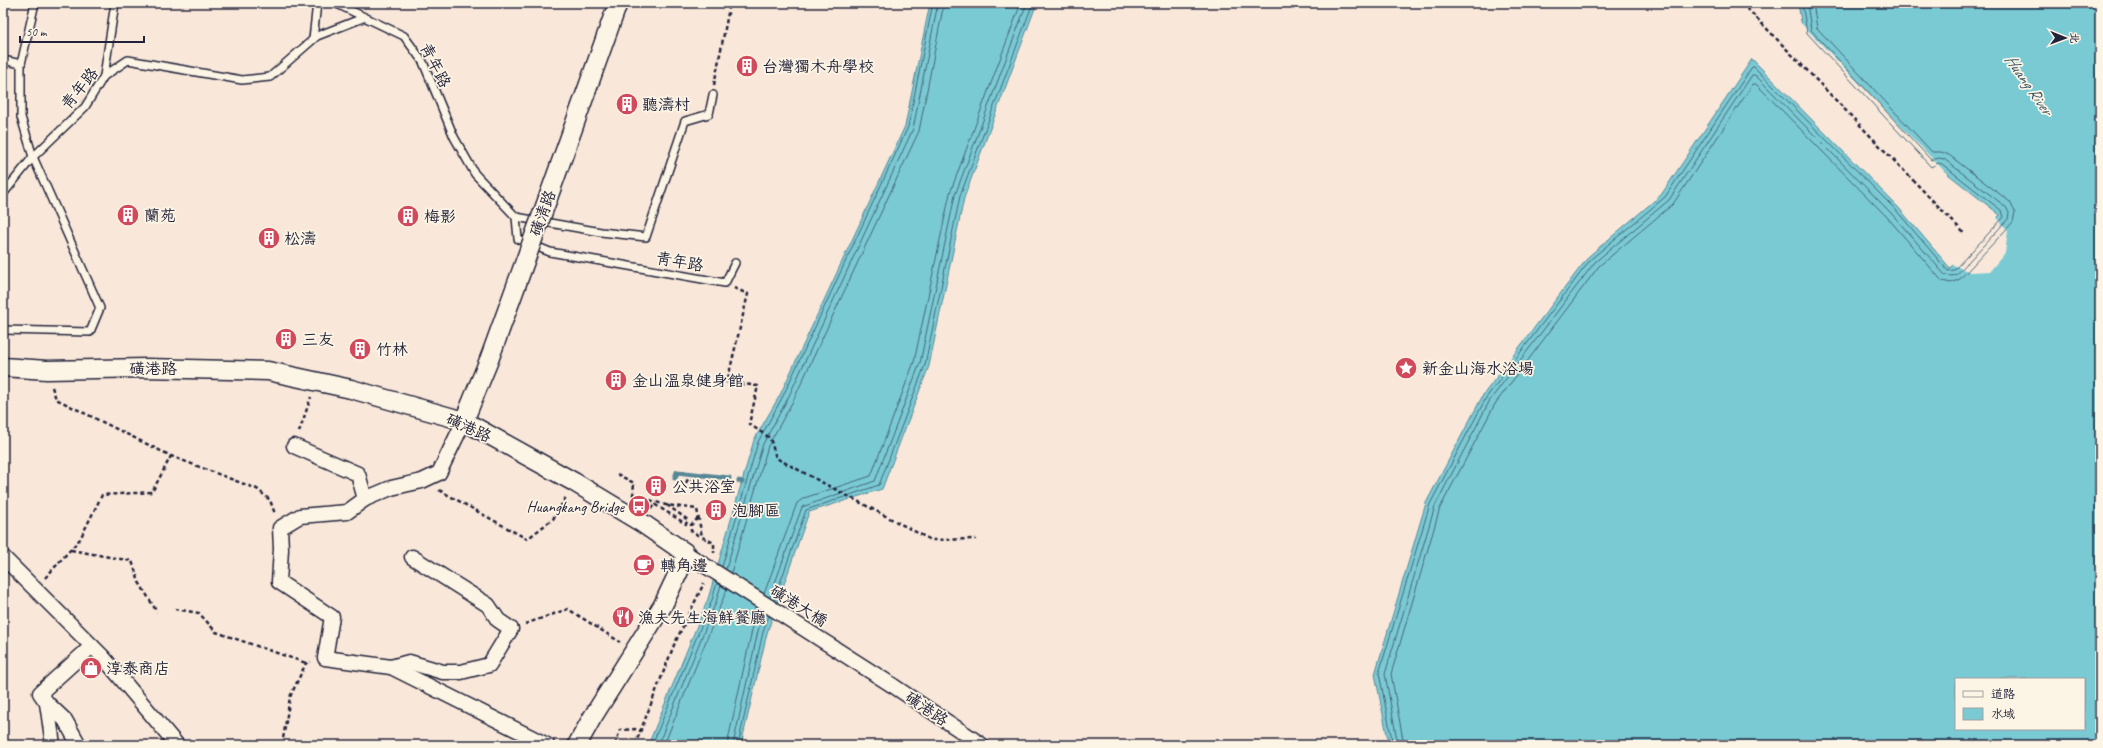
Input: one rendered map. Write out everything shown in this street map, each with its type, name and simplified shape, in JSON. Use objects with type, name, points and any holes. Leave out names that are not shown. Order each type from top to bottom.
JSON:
[{"type":"street","name":"磺清路","points":[[464,421],[489,360],[618,3]]},
{"type":"street","name":"磺港路","points":[[3,367],[47,370],[146,368],[268,371],[351,389],[464,421],[574,482],[642,522],[687,554]]},
{"type":"street","points":[[464,421],[439,473],[422,481],[391,488],[365,499],[346,512],[300,516],[280,528],[281,549],[279,582],[332,617],[326,658],[392,667],[547,745]]},
{"type":"street","points":[[294,446],[358,474],[365,499]]},
{"type":"street","points":[[577,745],[663,605],[687,554]]},
{"type":"street","name":"磺港大橋","points":[[687,554],[892,685]]},
{"type":"street","points":[[3,557],[92,646],[177,745]]},
{"type":"street","points":[[392,667],[409,662],[443,672],[455,672],[489,666],[511,629],[498,620],[488,605],[412,557]]},
{"type":"street","points":[[79,745],[65,720],[47,703],[40,693],[92,646]]},
{"type":"street","name":"磺港路","points":[[892,685],[982,745]]},
{"type":"street","points":[[47,703],[53,745]]},
{"type":"lane","points":[[3,330],[90,332],[100,308],[32,157],[21,117],[21,64],[35,3]]},
{"type":"lane","points":[[104,76],[115,3]]},
{"type":"lane","points":[[313,39],[317,3]]},
{"type":"lane","points":[[335,3],[363,18]]},
{"type":"lane","name":"青年路","points":[[3,194],[32,157],[85,107],[104,76],[128,60],[242,80],[270,77],[313,39],[363,18],[404,36],[423,62],[454,137],[475,174],[516,217],[518,239],[550,252],[725,283]]},
{"type":"lane","points":[[3,60],[21,64]]},
{"type":"lane","points":[[516,217],[601,232],[646,237],[685,122],[709,114],[713,95]]},
{"type":"lane","points":[[725,283],[735,263]]},
{"type":"path","points":[[713,95],[730,3]]},
{"type":"path","points":[[1742,3],[1964,233]]},
{"type":"path","points":[[725,283],[748,294],[727,382],[758,386],[749,424],[770,438],[776,458],[931,540],[976,539]]},
{"type":"path","points":[[47,370],[56,399],[171,456],[257,490],[270,500],[280,528]]},
{"type":"path","points":[[294,446],[316,382]]},
{"type":"path","points":[[36,589],[80,539],[102,495],[152,492],[171,456]]},
{"type":"path","points":[[617,474],[634,482],[633,495],[666,505],[697,509],[702,537]]},
{"type":"path","points":[[686,483],[688,479],[692,481]]},
{"type":"path","points":[[422,481],[526,539],[553,519],[574,482]]},
{"type":"path","points":[[650,509],[654,504],[686,524],[688,520],[666,505]]},
{"type":"path","points":[[698,518],[691,525],[692,531],[714,543],[711,560]]},
{"type":"path","points":[[70,550],[132,562],[140,582],[157,612]]},
{"type":"path","points":[[635,745],[674,645],[704,582]]},
{"type":"path","points":[[175,609],[199,612],[216,632],[306,663],[326,658]]},
{"type":"path","points":[[511,629],[568,609],[634,650]]},
{"type":"path","points":[[282,745],[290,697],[306,663]]},
{"type":"path","points":[[615,745],[620,730],[635,729],[641,731]]},
{"type":"water","points":[[930,3],[1037,3],[964,198],[929,366],[882,489],[809,512],[767,633],[741,745],[648,745],[708,599],[754,440],[780,395],[905,126]]},
{"type":"water","name":"Huang River","points":[[1798,3],[2100,3],[2100,745],[1389,745],[1375,674],[1426,503],[1483,395],[1589,256],[1661,195],[1752,59],[1898,207],[1950,268],[2000,215],[1939,167],[1803,34]]},
{"type":"pier","points":[[1798,20],[1955,182],[1939,169],[1931,175],[1801,36]]},
{"type":"pier","points":[[1996,216],[2008,231],[2005,253],[1990,271],[1970,272],[1951,264]]},
{"type":"waterway","points":[[675,478],[677,472],[729,478]]},
{"type":"place","name":"台灣獨木舟學校","points":[[747,66]]},
{"type":"place","name":"聽濤村","points":[[627,104]]},
{"type":"place","name":"蘭苑","points":[[128,215]]},
{"type":"place","name":"梅影","points":[[408,216]]},
{"type":"place","name":"松濤","points":[[269,238]]},
{"type":"place","name":"三友","points":[[286,339]]},
{"type":"place","name":"竹林","points":[[360,349]]},
{"type":"place","name":"新金山海水浴場","points":[[1406,368]]},
{"type":"place","name":"金山溫泉健身館","points":[[616,380]]},
{"type":"place","name":"公共浴室","points":[[656,486]]},
{"type":"place","name":"Huangkang Bridge","points":[[639,506]]},
{"type":"place","name":"泡腳區","points":[[716,510]]},
{"type":"place","name":"轉角邊","points":[[644,565]]},
{"type":"place","name":"漁夫先生海鮮餐廳","points":[[623,617]]},
{"type":"place","name":"淳泰商店","points":[[91,668]]}]
